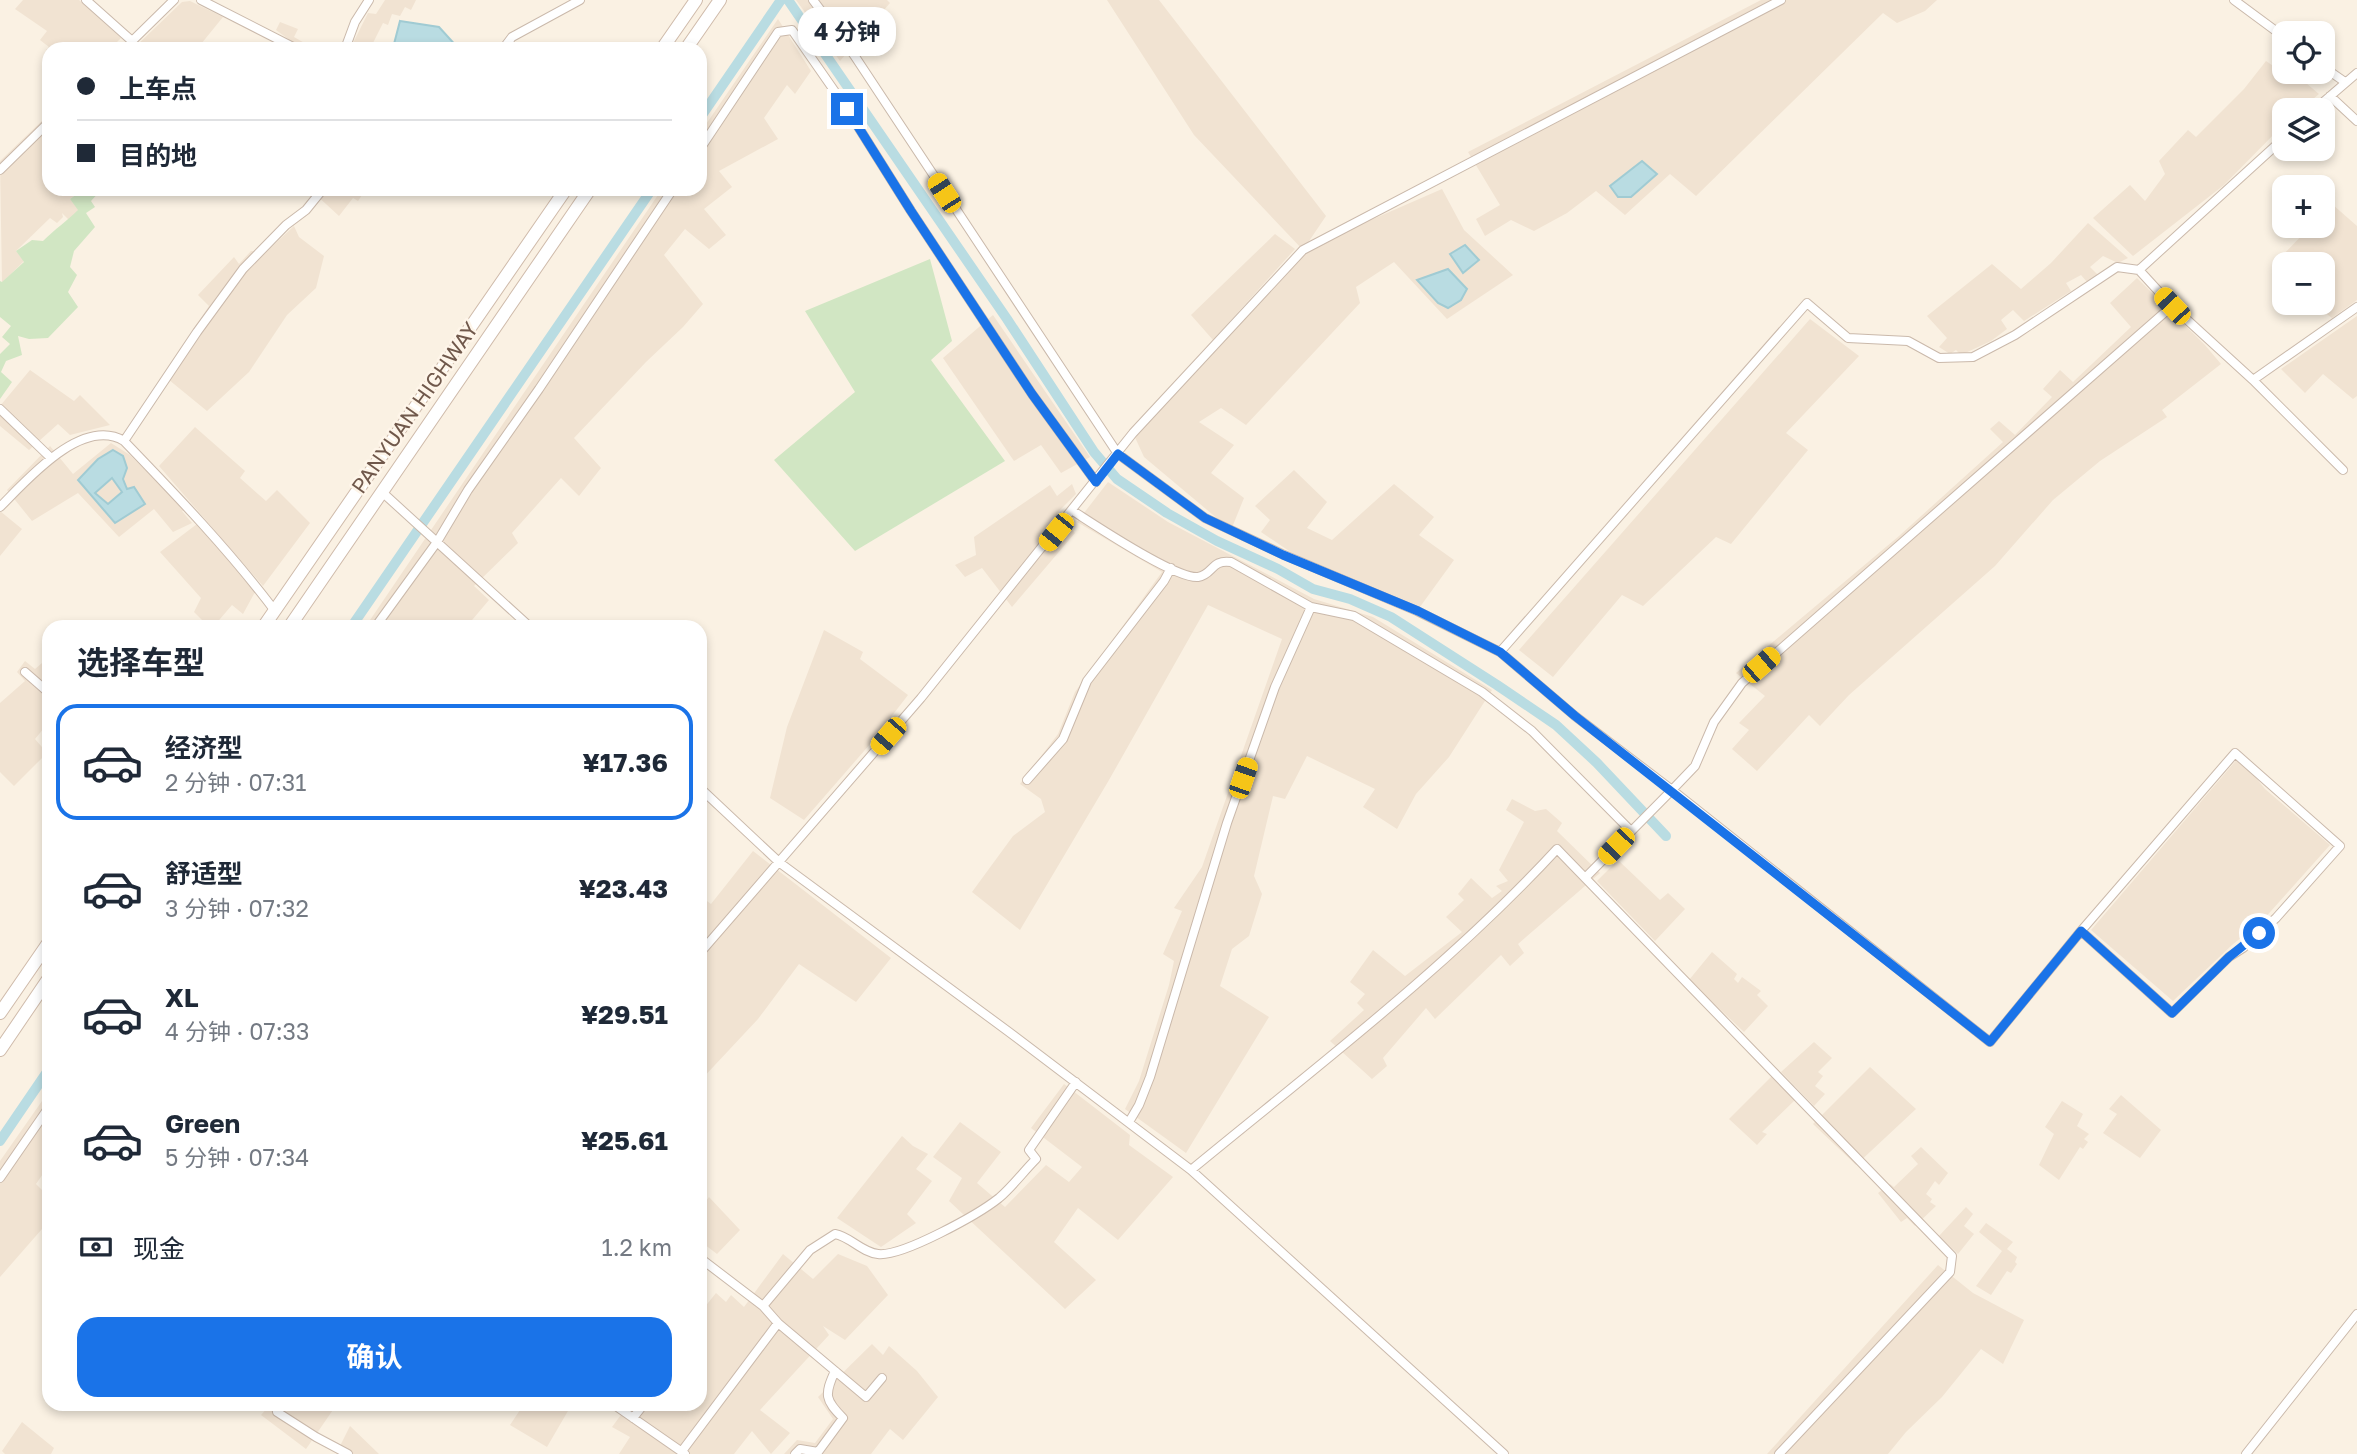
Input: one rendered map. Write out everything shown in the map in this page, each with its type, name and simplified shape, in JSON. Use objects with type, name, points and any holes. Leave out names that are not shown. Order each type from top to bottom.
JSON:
[{"type":"main road","points":[[667,42],[696,0]]},
{"type":"main road","points":[[691,42],[720,0]]},
{"type":"main road","name":"PANYUAN HIGHWAY","points":[[268,620],[561,196]]},
{"type":"main road","name":"PANYUAN HIGHWAY","points":[[294,620],[585,196]]},
{"type":"main road","points":[[0,1013],[42,952]]},
{"type":"main road","points":[[0,1049],[42,988]]},
{"type":"street","points":[[86,0],[132,41],[174,0]]},
{"type":"street","points":[[201,0],[283,42]]},
{"type":"street","points":[[348,42],[355,22],[369,0]]},
{"type":"street","points":[[508,42],[512,37],[580,0]]},
{"type":"street","points":[[813,0],[854,55],[1117,456],[1205,518],[1283,555],[1418,611],[1500,652],[1575,716],[1990,1042],[2081,931],[2235,753],[2340,846],[2276,918],[2229,957],[2172,1013],[2081,931]]},
{"type":"street","points":[[707,945],[921,698],[1133,433],[1303,250],[1781,0]]},
{"type":"street","points":[[2234,0],[2272,28]]},
{"type":"street","points":[[707,138],[778,32],[792,30],[847,109],[1032,394],[1097,481]]},
{"type":"street","points":[[2328,98],[2357,73]]},
{"type":"street","points":[[2335,75],[2345,82]]},
{"type":"street","points":[[2330,96],[2357,121]]},
{"type":"street","points":[[0,170],[42,129]]},
{"type":"street","points":[[2139,270],[2272,149]]},
{"type":"street","points":[[124,441],[197,332],[243,270],[317,196]]},
{"type":"street","points":[[380,620],[668,196]]},
{"type":"street","points":[[1500,652],[1807,303],[1849,338],[1908,341],[1939,358],[1973,357],[2015,335],[2117,267],[2139,270],[2172,306],[2253,380],[2343,470]]},
{"type":"street","points":[[1585,878],[1695,766],[1714,722],[1742,682],[2172,306]]},
{"type":"street","points":[[2253,380],[2357,307]]},
{"type":"street","points":[[0,409],[51,458]]},
{"type":"street","points":[[0,507],[51,458],[76,443],[102,434],[114,435],[124,441],[238,562],[275,611]]},
{"type":"street","points":[[383,492],[522,620]]},
{"type":"street","points":[[1073,511],[1137,552],[1171,568],[1198,577],[1204,575],[1216,563],[1231,562],[1311,607],[1354,616],[1482,692],[1532,731],[1631,831]]},
{"type":"street","points":[[1027,780],[1063,739],[1087,681],[1164,581],[1171,568]]},
{"type":"street","points":[[1129,1122],[1150,1077],[1227,823],[1275,687],[1311,607]]},
{"type":"street","points":[[25,671],[42,687]]},
{"type":"street","points":[[707,795],[780,863],[1191,1170],[1504,1454]]},
{"type":"street","points":[[1191,1170],[1447,957],[1512,898],[1557,849],[1952,1256],[1950,1272],[1779,1454]]},
{"type":"street","points":[[763,1306],[810,1250],[835,1234],[846,1236],[864,1250],[890,1254],[941,1232],[999,1198],[1036,1159],[1029,1150],[1076,1082]]},
{"type":"street","points":[[0,1178],[42,1117]]},
{"type":"street","points":[[707,1263],[763,1306],[866,1397],[882,1378]]},
{"type":"street","points":[[2246,1454],[2357,1314]]},
{"type":"street","points":[[622,1411],[683,1453],[778,1322]]},
{"type":"street","points":[[795,1454],[800,1449],[818,1451],[843,1418],[829,1404],[827,1393],[835,1371]]},
{"type":"street","points":[[277,1411],[348,1454]]},
{"type":"street","points":[[633,1418],[638,1411]]},
{"type":"shaded area","points":[[23,0],[79,0],[121,38],[117,42],[43,42],[40,40],[47,31],[15,9]]},
{"type":"shaded area","points":[[385,0],[416,0],[411,10],[405,7],[400,16],[392,14],[388,25],[383,23],[374,42],[354,42],[368,13],[376,14]]},
{"type":"shaded area","points":[[796,0],[887,0],[890,3],[840,61]]},
{"type":"shaded area","points":[[1107,0],[1159,0],[1326,216],[1303,250],[1194,135]]},
{"type":"shaded area","points":[[1761,0],[1937,0],[1925,11],[1897,23],[1883,13],[1696,196],[1670,174],[1625,215],[1596,191],[1567,213],[1534,231],[1511,220],[1485,236],[1476,219],[1500,205],[1468,152]]},
{"type":"shaded area","points":[[190,1],[223,17],[203,42],[140,42],[182,2]]},
{"type":"shaded area","points":[[778,19],[811,71],[795,94],[787,85],[764,118],[778,139],[719,171],[732,187],[704,209],[726,235],[709,249],[685,229],[664,255],[703,304],[574,438],[601,468],[579,496],[561,478],[512,533],[518,543],[474,586],[489,600],[472,620],[370,620],[657,196],[707,196],[707,123]]},
{"type":"shaded area","points":[[280,22],[298,29],[294,37],[303,42],[290,42],[276,30]]},
{"type":"shaded area","points":[[2266,61],[2272,65],[2272,84],[2307,84],[2319,94],[2314,98],[2272,98],[2272,136],[2224,185],[2133,256],[2093,218],[2130,185],[2145,201],[2165,174],[2159,161],[2188,130],[2196,137],[2244,89]]},
{"type":"shaded area","points":[[42,121],[42,196],[74,196],[70,199],[79,210],[69,220],[62,213],[63,217],[57,223],[50,218],[16,251],[24,261],[2,283],[0,161]]},
{"type":"shaded area","points":[[1442,189],[1464,230],[1513,275],[1447,319],[1394,262],[1356,287],[1360,303],[1246,425],[1221,408],[1199,422],[1234,445],[1211,473],[1244,498],[1231,530],[1144,457],[1133,433],[1309,247]]},
{"type":"shaded area","points":[[317,196],[361,196],[358,201],[353,198],[339,216]]},
{"type":"shaded area","points":[[2335,207],[2357,226],[2357,300],[2332,318],[2328,315],[2335,315],[2335,252],[2286,252],[2299,238],[2335,238]]},
{"type":"shaded area","points":[[2088,223],[2128,258],[2118,263],[2103,256],[2090,267],[2098,275],[2087,282],[2081,275],[2066,283],[2071,291],[2024,321],[2013,310],[2001,320],[2007,329],[1991,341],[1961,355],[1956,350],[1950,354],[1939,347],[1947,338],[1927,316],[1992,264],[2021,289],[2051,263]]},
{"type":"shaded area","points":[[294,226],[299,237],[324,256],[316,288],[287,315],[249,372],[207,411],[163,375],[209,306],[198,295],[234,257],[239,264],[251,251],[267,251]]},
{"type":"shaded area","points":[[1275,234],[1295,249],[1213,340],[1191,315]]},
{"type":"shaded area","points":[[2137,278],[2221,364],[2162,410],[2167,417],[2100,461],[2053,500],[1995,566],[1849,695],[1820,726],[1809,715],[1757,771],[1732,749],[1749,730],[1739,723],[1765,696],[1736,673],[1899,536],[2003,442],[1990,429],[1999,421],[2015,435],[2052,397],[2043,389],[2060,370],[2073,382],[2131,327],[2110,303]]},
{"type":"shaded area","points":[[993,315],[1090,457],[1061,473],[1041,445],[1014,461],[943,358]]},
{"type":"shaded area","points":[[2357,316],[2357,396],[2353,399],[2323,374],[2305,393],[2281,369]]},
{"type":"shaded area","points":[[1810,319],[1859,356],[1786,433],[1808,450],[1731,544],[1716,537],[1643,606],[1622,595],[1553,677],[1519,650]]},
{"type":"shaded area","points":[[30,370],[74,401],[80,395],[110,425],[70,435],[58,424],[29,450],[0,426],[0,406]]},
{"type":"shaded area","points":[[195,427],[245,471],[240,478],[266,501],[277,490],[310,523],[263,586],[159,466]]},
{"type":"shaded area","points":[[111,443],[130,455],[185,510],[182,511],[192,523],[173,532],[154,509],[119,537],[78,493],[32,521],[7,490],[50,446],[73,474]]},
{"type":"shaded area","points":[[1294,470],[1327,502],[1307,528],[1332,540],[1394,484],[1434,517],[1419,535],[1454,560],[1417,611],[1314,568],[1261,532],[1270,520],[1255,506]]},
{"type":"shaded area","points":[[1108,482],[1168,522],[1314,599],[1373,617],[1492,690],[1449,757],[1416,794],[1397,829],[1363,807],[1375,789],[1307,756],[1285,799],[1273,796],[1254,876],[1262,894],[1249,936],[1232,949],[1220,986],[1269,1017],[1186,1153],[1125,1109],[1139,1081],[1169,985],[1174,961],[1163,954],[1182,911],[1174,908],[1202,867],[1282,639],[1208,605],[1020,930],[972,892],[1013,836],[1045,812],[1041,799],[1020,784],[1058,734],[1075,692],[1162,572],[1077,522]]},
{"type":"shaded area","points":[[1072,484],[1076,494],[1057,513],[1075,533],[1012,607],[982,568],[965,577],[955,565],[976,555],[974,537],[1050,485],[1057,496]]},
{"type":"shaded area","points":[[0,511],[22,529],[0,556]]},
{"type":"shaded area","points":[[197,524],[255,592],[243,614],[232,605],[219,620],[202,620],[194,612],[201,598],[160,552]]},
{"type":"shaded area","points":[[824,630],[863,652],[860,659],[908,695],[871,743],[804,820],[770,798],[787,727]]},
{"type":"shaded area","points":[[25,661],[35,669],[42,663],[42,730],[35,739],[42,747],[42,758],[14,786],[0,772],[0,703],[25,681],[17,672]]},
{"type":"shaded area","points":[[2239,757],[2265,789],[2330,845],[2263,920],[2232,945],[2173,1001],[2091,930]]},
{"type":"shaded area","points":[[1512,799],[1535,811],[1546,809],[1562,823],[1557,831],[1600,873],[1518,944],[1524,953],[1510,966],[1501,955],[1435,1019],[1426,1008],[1383,1058],[1387,1066],[1372,1079],[1330,1041],[1364,1010],[1357,1003],[1365,994],[1350,982],[1373,950],[1405,976],[1462,932],[1446,917],[1464,900],[1458,894],[1471,878],[1492,898],[1502,891],[1496,886],[1508,881],[1499,870],[1524,822],[1506,810]]},
{"type":"shaded area","points":[[753,851],[891,958],[856,1002],[799,964],[758,1019],[707,1074],[707,901],[711,904]]},
{"type":"shaded area","points":[[1618,860],[1660,900],[1668,893],[1685,909],[1655,941],[1597,881]]},
{"type":"shaded area","points":[[1712,952],[1737,974],[1734,979],[1738,983],[1742,977],[1761,991],[1757,995],[1768,1006],[1744,1032],[1689,980]]},
{"type":"shaded area","points":[[1814,1042],[1832,1058],[1818,1072],[1823,1076],[1815,1086],[1825,1094],[1814,1106],[1781,1072]]},
{"type":"shaded area","points":[[1870,1067],[1916,1109],[1856,1165],[1813,1124]]},
{"type":"shaded area","points":[[1772,1076],[1795,1100],[1762,1132],[1767,1134],[1757,1145],[1729,1119]]},
{"type":"shaded area","points":[[1064,1084],[1130,1135],[1129,1145],[1173,1177],[1118,1240],[1078,1208],[1054,1242],[1096,1280],[1065,1309],[949,1201],[962,1178],[933,1157],[960,1122],[1001,1152],[977,1183],[1005,1207],[1046,1165],[1069,1182],[1082,1167],[1031,1128]]},
{"type":"shaded area","points":[[2121,1095],[2161,1130],[2140,1158],[2103,1133],[2117,1114],[2109,1109]]},
{"type":"shaded area","points":[[42,1101],[42,1175],[36,1184],[42,1190],[42,1229],[0,1277],[0,1161]]},
{"type":"shaded area","points":[[2062,1101],[2083,1114],[2077,1126],[2089,1134],[2084,1139],[2088,1142],[2083,1149],[2080,1147],[2059,1180],[2039,1165],[2054,1134],[2045,1127]]},
{"type":"shaded area","points":[[902,1136],[928,1154],[916,1169],[932,1181],[907,1214],[916,1223],[881,1247],[837,1218]]},
{"type":"shaded area","points":[[1921,1147],[1948,1173],[1939,1185],[1935,1181],[1926,1194],[1936,1206],[1915,1226],[1907,1218],[1901,1222],[1878,1193],[1890,1184],[1894,1187],[1918,1164],[1911,1156]]},
{"type":"shaded area","points":[[709,1197],[740,1230],[717,1254],[707,1246]]},
{"type":"shaded area","points":[[1966,1207],[1973,1214],[1964,1226],[1974,1234],[1958,1254],[1939,1236]]},
{"type":"shaded area","points":[[1986,1223],[2013,1242],[2007,1249],[2017,1257],[2017,1264],[2011,1273],[2007,1271],[1991,1295],[1976,1286],[2002,1251],[1979,1232]]},
{"type":"shaded area","points":[[783,1254],[813,1279],[838,1254],[867,1266],[888,1295],[845,1340],[823,1326],[829,1335],[760,1410],[790,1433],[771,1454],[752,1431],[734,1454],[619,1454],[630,1437],[612,1427],[624,1411],[707,1411],[707,1304],[716,1293],[726,1302],[731,1295],[744,1307]]},
{"type":"shaded area","points":[[1938,1265],[1973,1293],[2024,1320],[2003,1364],[1981,1349],[1942,1397],[1888,1454],[1767,1454]]},
{"type":"shaded area","points":[[872,1344],[883,1355],[889,1346],[917,1371],[938,1397],[903,1440],[890,1429],[871,1454],[784,1454],[797,1440],[815,1443],[833,1419],[818,1397]]},
{"type":"shaded area","points":[[265,1411],[332,1411],[306,1449],[261,1415]]},
{"type":"shaded area","points":[[519,1411],[568,1411],[547,1447],[510,1425]]},
{"type":"shaded area","points":[[22,1422],[54,1448],[51,1454],[5,1454],[2,1451]]},
{"type":"shaded area","points":[[350,1426],[379,1454],[336,1454]]},
{"type":"green space","points":[[74,196],[96,196],[91,201],[95,207],[86,213],[95,227],[74,251],[70,267],[77,275],[68,292],[78,307],[48,338],[29,339],[18,336],[22,355],[6,361],[1,372],[12,382],[0,399],[0,354],[10,344],[2,337],[11,326],[0,317],[0,281],[24,262],[16,251],[32,240],[43,241],[78,210],[70,199]]},
{"type":"green space","points":[[930,259],[952,341],[931,360],[1005,461],[855,551],[774,460],[855,392],[805,311]]},
{"type":"water","points":[[400,21],[439,27],[453,42],[395,42]]},
{"type":"water","points":[[1642,161],[1657,174],[1631,197],[1618,197],[1610,186]]},
{"type":"water","points":[[1465,245],[1479,260],[1463,273],[1450,254]]},
{"type":"water","points":[[1448,269],[1467,289],[1461,300],[1448,308],[1438,303],[1417,280]]},
{"type":"water","points":[[113,450],[123,456],[127,468],[123,479],[127,489],[134,487],[145,504],[115,523],[78,480],[98,459]],"holes":[[[112,478],[122,492],[108,504],[95,493]]]},
{"type":"waterway","points":[[707,108],[781,0]]},
{"type":"waterway","points":[[788,0],[1007,319],[1094,452],[1117,479],[1167,513],[1217,541],[1278,569],[1313,589],[1350,599],[1391,617],[1497,685],[1556,725],[1597,763],[1666,836]]},
{"type":"waterway","points":[[356,620],[647,196]]},
{"type":"waterway","points":[[0,1141],[42,1079]]},
{"type":"route","points":[[847,109],[1032,394],[1096,482],[1118,454],[1205,518],[1283,555],[1418,611],[1500,652],[1575,716],[1990,1042],[2081,931],[2172,1013],[2229,957],[2259,933]]}]
